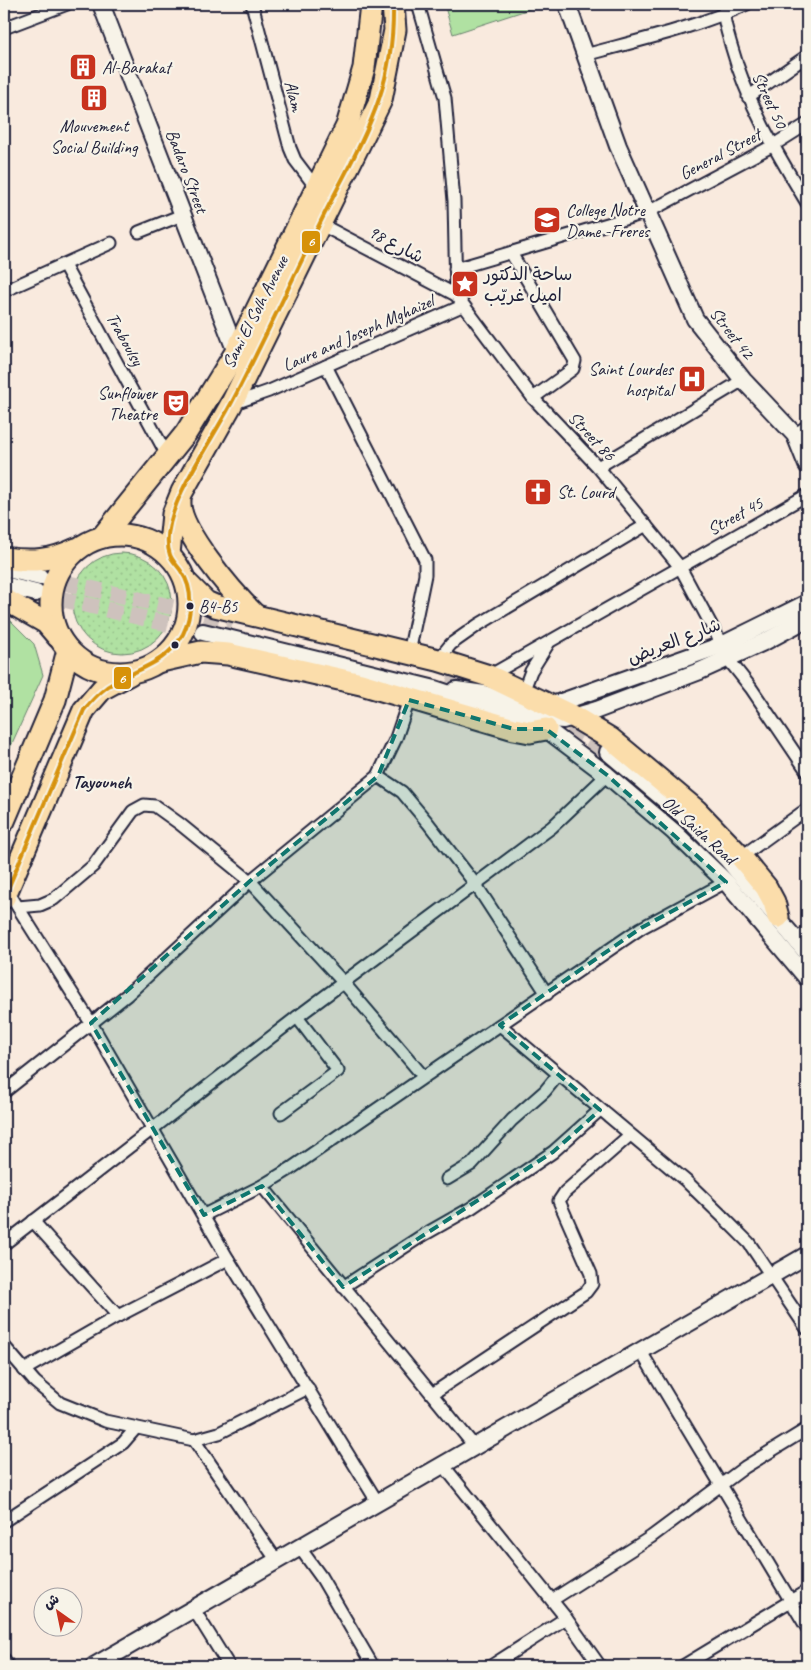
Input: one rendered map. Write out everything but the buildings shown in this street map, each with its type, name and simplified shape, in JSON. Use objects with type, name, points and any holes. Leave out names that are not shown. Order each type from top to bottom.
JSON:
[{"type":"highway","name":"Sami El Solh Avenue","points":[[94,541],[129,504],[168,457],[198,416],[236,352],[347,126],[364,68],[371,4]]},
{"type":"highway","name":"Sami El Solh Avenue","points":[[169,554],[174,514],[182,492],[231,404],[381,100],[395,30],[393,4]]},
{"type":"highway","points":[[182,492],[180,511],[187,529],[238,598],[255,616]]},
{"type":"highway","points":[[129,504],[135,520],[145,526],[160,526],[174,514]]},
{"type":"highway","points":[[4,558],[34,562],[47,560],[94,541],[121,535],[140,538],[150,541],[169,554],[188,584],[206,602],[215,606],[438,660],[489,676],[576,718],[611,739],[636,759],[696,810],[741,857],[771,895],[778,917]]},
{"type":"highway","points":[[4,821],[50,712],[65,645],[52,619],[53,588],[67,560],[94,541]]},
{"type":"highway","points":[[160,661],[178,643],[186,628],[190,611],[188,584]]},
{"type":"highway","points":[[4,599],[46,623],[78,659],[97,670],[118,674],[132,672]]},
{"type":"highway","points":[[10,898],[78,721],[95,695],[110,684],[132,672],[160,661],[201,652],[228,654],[362,684],[409,700],[519,730],[530,732],[546,730]]},
{"type":"highway","points":[[50,712],[67,707],[74,713],[78,721]]},
{"type":"main road","name":"Badaro Street","points":[[101,4],[236,352]]},
{"type":"main road","name":"Street 42","points":[[567,4],[618,146],[694,319],[743,380],[801,430],[807,464]]},
{"type":"main road","points":[[4,568],[38,585],[4,585]]},
{"type":"main road","name":"شارع العريض","points":[[550,706],[725,652],[807,604]]},
{"type":"main road","name":"شارع العريض","points":[[435,689],[462,690],[484,694],[555,720],[576,718],[725,652],[807,619]]},
{"type":"main road","points":[[202,632],[435,689]]},
{"type":"main road","name":"Old Saida Road","points":[[435,689],[507,713],[546,730],[607,775],[674,832],[726,882],[807,978]]},
{"type":"main road","points":[[608,752],[691,822],[778,917],[802,935],[807,953]]},
{"type":"main road","points":[[94,1666],[807,1255]]},
{"type":"street","points":[[4,28],[67,4]]},
{"type":"street","name":"Alam","points":[[252,4],[290,148],[296,160],[317,189]]},
{"type":"street","name":"Laure and Joseph Mghaizel","points":[[231,404],[326,366],[462,306],[456,295],[454,202],[445,98],[418,4]]},
{"type":"street","points":[[585,55],[670,32],[724,9],[747,4]]},
{"type":"street","name":"Street 50","points":[[724,9],[740,78],[748,97],[772,146],[807,203]]},
{"type":"street","points":[[748,97],[807,56]]},
{"type":"street","name":"General Street","points":[[648,212],[772,146],[807,124]]},
{"type":"street","points":[[455,269],[648,212]]},
{"type":"street","points":[[139,232],[182,215]]},
{"type":"street","name":"شارع 98","points":[[320,224],[456,295]]},
{"type":"street","points":[[4,291],[112,243]]},
{"type":"street","points":[[511,253],[575,361],[573,369],[533,398]]},
{"type":"street","name":"Traboulsy","points":[[64,265],[168,457]]},
{"type":"street","name":"Street 86","points":[[462,306],[533,398],[598,467],[680,567],[725,652],[807,771]]},
{"type":"street","points":[[326,366],[425,560],[425,575],[409,653]]},
{"type":"street","points":[[598,467],[743,380]]},
{"type":"street","name":"Street 45","points":[[489,676],[807,495]]},
{"type":"street","points":[[438,660],[451,644],[472,629],[646,525]]},
{"type":"street","points":[[522,692],[531,671],[549,642]]},
{"type":"street","points":[[4,1092],[127,995],[250,881],[378,776],[396,738],[409,700]]},
{"type":"street","points":[[4,1244],[297,1017],[552,827],[607,775]]},
{"type":"street","points":[[378,776],[402,792],[476,885],[546,994]]},
{"type":"street","points":[[10,898],[40,905],[54,899],[93,866],[133,812],[144,805],[155,806],[250,881],[343,982],[423,1076]]},
{"type":"street","points":[[741,857],[807,809]]},
{"type":"street","points":[[204,1215],[262,1186],[339,1137],[423,1076],[641,928],[726,882]]},
{"type":"street","points":[[10,898],[91,1023],[228,1259],[378,1503]]},
{"type":"street","points":[[281,1114],[338,1071],[297,1017]]},
{"type":"street","points":[[500,1025],[686,1181],[749,1243],[807,1329]]},
{"type":"street","points":[[447,1179],[472,1164],[512,1120],[545,1091],[558,1075]]},
{"type":"street","points":[[343,1287],[496,1191],[553,1152],[600,1110]]},
{"type":"street","points":[[432,1394],[586,1292],[591,1286],[591,1274],[559,1201],[565,1192],[630,1135]]},
{"type":"street","points":[[262,1186],[475,1448]]},
{"type":"street","points":[[33,1220],[118,1316]]},
{"type":"street","points":[[24,1370],[118,1316],[228,1259]]},
{"type":"street","points":[[4,1346],[24,1370],[60,1403],[88,1415],[136,1428],[194,1440],[219,1433],[308,1388]]},
{"type":"street","points":[[640,1350],[807,1628]]},
{"type":"street","points":[[4,1521],[123,1443],[136,1428]]},
{"type":"street","points":[[552,1600],[651,1537],[745,1467],[807,1429]]},
{"type":"street","points":[[194,1440],[278,1561]]},
{"type":"street","points":[[443,1465],[552,1600],[600,1666]]},
{"type":"street","points":[[300,1548],[321,1578],[372,1666]]},
{"type":"street","points":[[683,1666],[792,1601],[807,1590]]},
{"type":"street","points":[[193,1608],[229,1666]]},
{"type":"street","points":[[491,1666],[566,1618]]},
{"type":"street","points":[[4,1659],[8,1666]]},
{"type":"highlighted area","points":[[409,700],[514,729],[546,729],[607,775],[726,882],[641,928],[500,1025],[600,1110],[553,1152],[343,1287],[262,1186],[204,1215],[91,1023],[250,881],[378,776]]},
{"type":"green space","points":[[444,4],[542,4],[542,5],[453,34]]},
{"type":"green space","points":[[122,553],[132,554],[150,561],[164,575],[171,593],[171,613],[164,631],[150,645],[132,652],[122,653],[112,652],[94,645],[80,631],[73,613],[72,603],[73,593],[80,575],[94,561],[112,554]]},
{"type":"green space","points":[[4,614],[34,644],[43,675],[4,761]]},
{"type":"tunnel","points":[[40,577],[233,621]]},
{"type":"tunnel","points":[[36,593],[203,632]]},
{"type":"tunnel","points":[[449,674],[501,694]]},
{"type":"tunnel","points":[[547,717],[608,752]]},
{"type":"transit line","name":"6","points":[[4,898],[84,710],[107,687],[159,660],[168,653],[183,634],[190,611],[190,594],[185,578],[171,557],[168,547],[173,514],[200,457],[244,378],[364,136],[374,112],[389,62],[393,4]]},
{"type":"place","name":"Al-Barakat","points":[[83,67]]},
{"type":"place","name":"Mouvement Social Building","points":[[94,98]]},
{"type":"place","name":"College Notre Dame -Freres","points":[[547,220]]},
{"type":"place","name":"ساحة الدكتور اميل غريّب","points":[[465,284]]},
{"type":"place","name":"Saint Lourdes hospital","points":[[692,379]]},
{"type":"place","name":"Sunflower Theatre","points":[[176,403]]},
{"type":"place","name":"St. Lourd","points":[[538,492]]},
{"type":"place","name":"B4-B5","points":[[190,606]]},
{"type":"district","name":"Tayouneh","points":[[102,782]]}]
